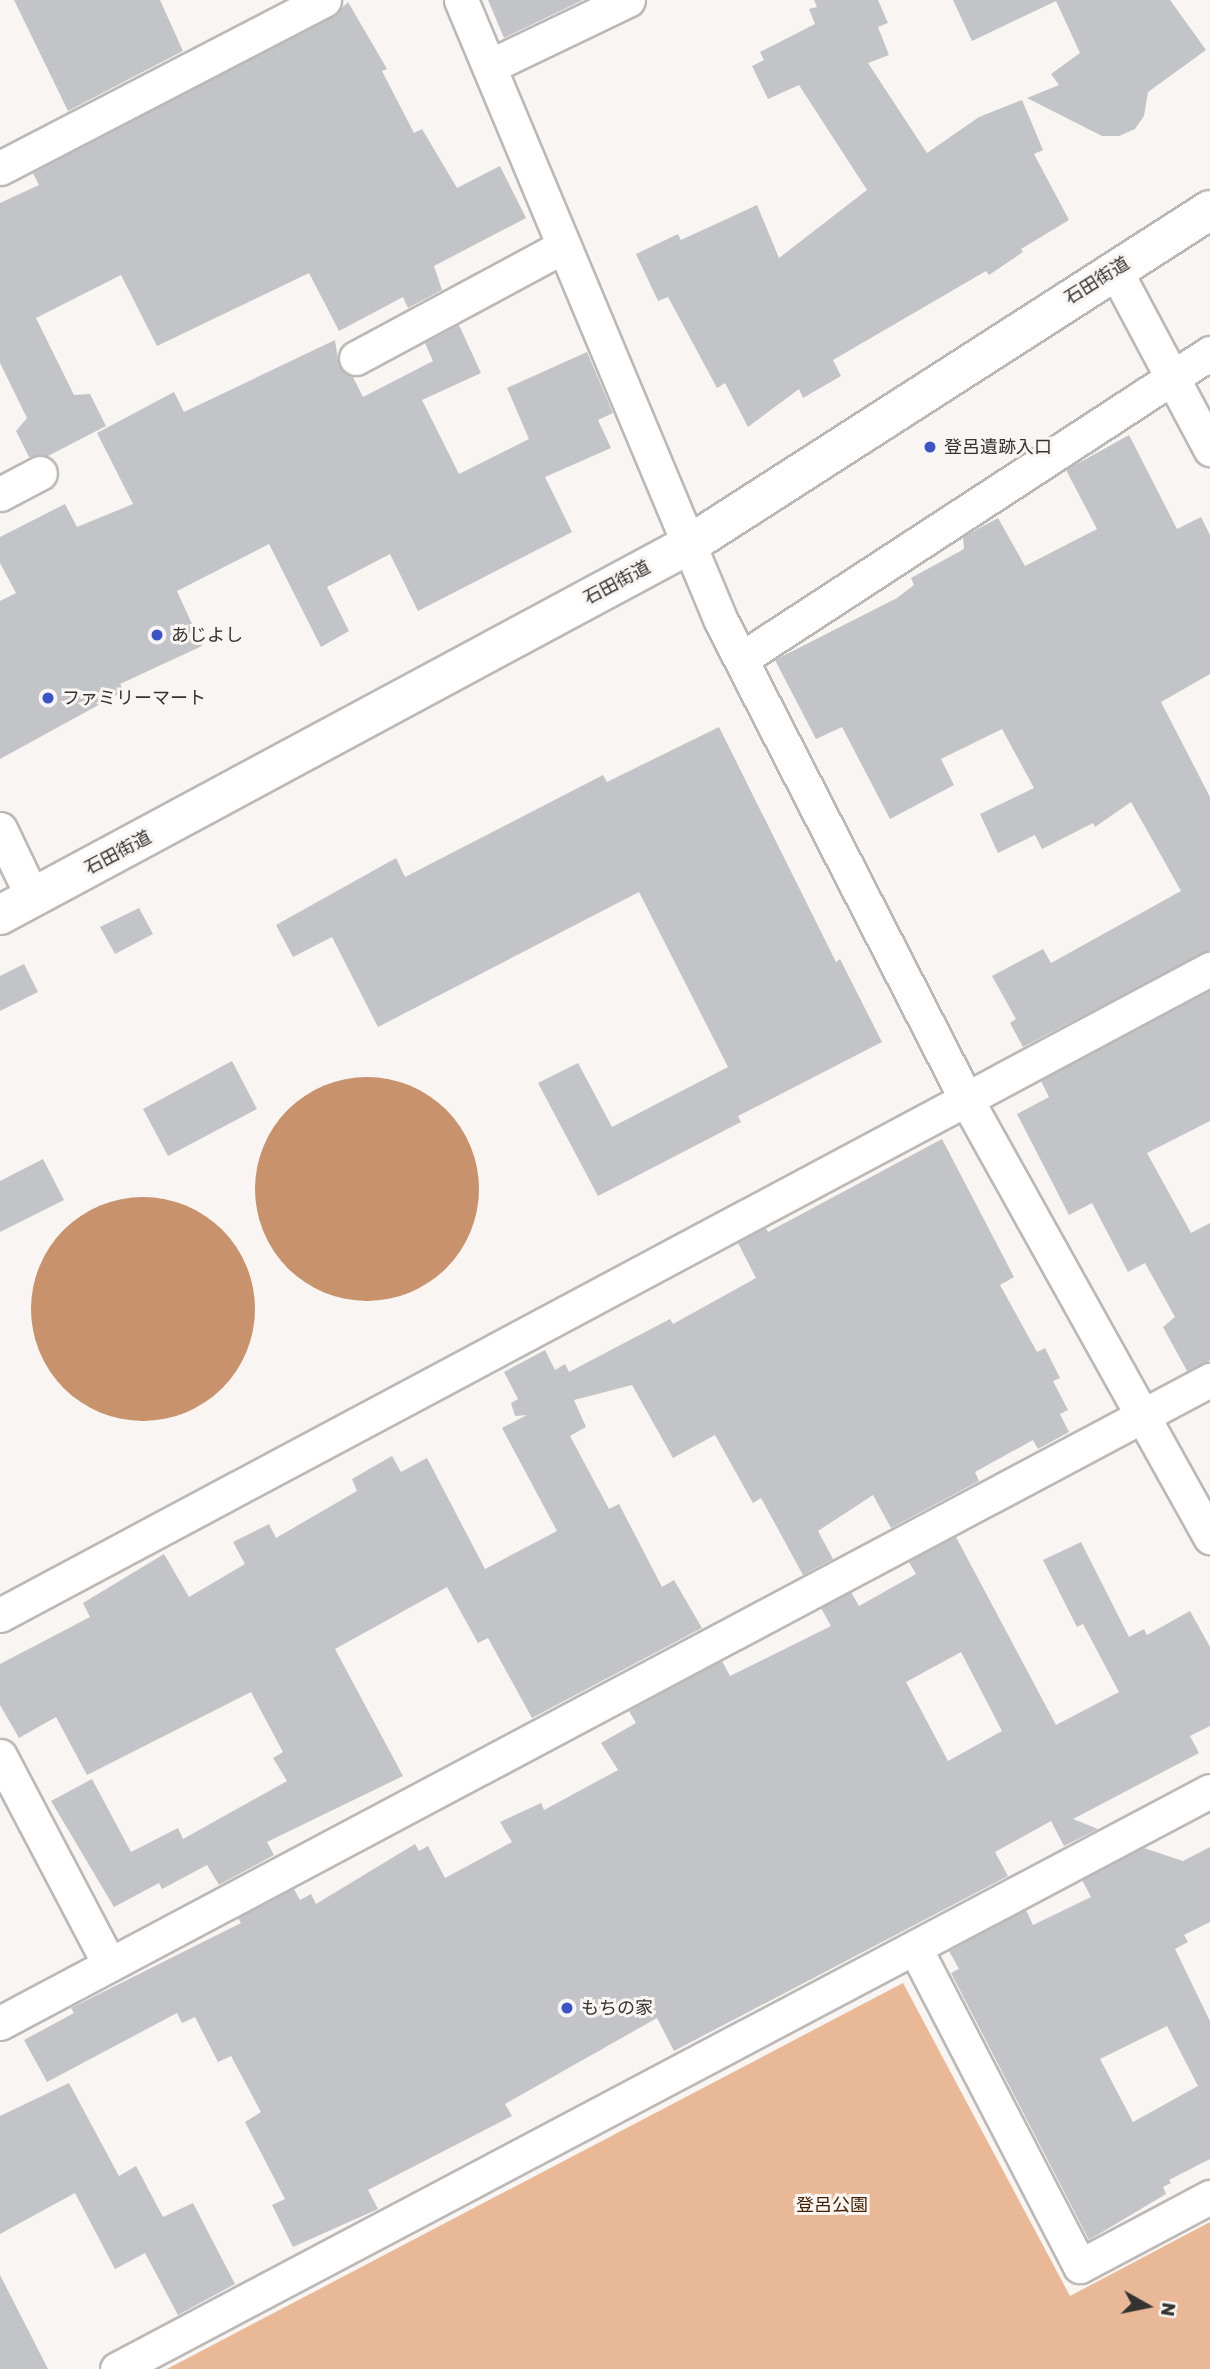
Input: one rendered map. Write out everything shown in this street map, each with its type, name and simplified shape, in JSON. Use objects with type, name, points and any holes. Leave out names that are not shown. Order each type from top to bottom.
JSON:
[{"type":"street","points":[[0,168],[324,0]]},
{"type":"street","points":[[461,0],[741,659],[965,1097],[1210,1537]]},
{"type":"street","points":[[491,66],[628,0]]},
{"type":"street","name":"石田街道","points":[[0,915],[690,544],[1210,210]]},
{"type":"street","points":[[356,358],[564,246]]},
{"type":"street","points":[[1115,270],[1210,449]]},
{"type":"street","points":[[741,659],[1210,353]]},
{"type":"street","points":[[0,494],[40,473]]},
{"type":"street","points":[[0,829],[33,898]]},
{"type":"street","points":[[0,1615],[965,1097],[1210,969]]},
{"type":"street","points":[[0,2023],[1210,1380]]},
{"type":"street","points":[[0,1756],[109,1964]]},
{"type":"street","points":[[117,2369],[1210,1791]]},
{"type":"street","points":[[915,1948],[1080,2266],[1210,2197]]},
{"type":"green space","name":"登呂公園","points":[[903,1983],[1070,2296],[1210,2222],[1210,2369],[167,2369]]},
{"type":"shaded area","points":[[356,1077],[378,1077],[420,1090],[438,1102],[454,1118],[471,1146],[479,1189],[471,1232],[454,1260],[438,1276],[410,1293],[378,1301],[356,1301],[314,1288],[296,1276],[280,1260],[263,1232],[255,1200],[255,1178],[268,1136],[280,1118],[296,1102],[324,1085]]},
{"type":"shaded area","points":[[132,1197],[154,1197],[196,1210],[214,1222],[230,1238],[247,1266],[255,1309],[247,1352],[230,1380],[214,1396],[186,1413],[154,1421],[132,1421],[90,1408],[72,1396],[56,1380],[39,1352],[31,1320],[31,1298],[44,1256],[56,1238],[72,1222],[100,1205]]},
{"type":"building","points":[[14,0],[160,0],[183,51],[68,111]]},
{"type":"building","points":[[488,0],[583,0],[504,38]]},
{"type":"building","points":[[814,0],[878,0],[888,23],[878,27],[889,55],[868,63],[927,153],[979,117],[1022,100],[1043,150],[1034,154],[1069,220],[1021,249],[1023,252],[989,275],[986,271],[833,360],[841,376],[803,398],[799,389],[748,427],[725,383],[717,388],[668,297],[658,301],[636,254],[678,234],[681,240],[757,205],[779,258],[867,190],[799,85],[768,99],[752,66],[764,60],[760,52],[815,24],[809,9],[817,7]]},
{"type":"building","points":[[953,0],[1170,0],[1206,50],[1148,92],[1144,116],[1135,129],[1119,136],[1102,136],[1027,98],[1059,85],[1051,74],[1080,53],[1056,1],[972,41]]},
{"type":"building","points":[[348,2],[387,69],[382,71],[414,133],[422,129],[457,188],[500,166],[526,218],[434,266],[442,290],[408,308],[403,297],[339,331],[309,273],[157,346],[121,275],[36,318],[74,395],[90,394],[106,426],[48,456],[29,457],[16,431],[27,418],[0,363],[0,203],[39,185],[33,173],[333,17]]},
{"type":"building","points":[[459,325],[481,373],[422,400],[459,474],[529,439],[507,388],[587,352],[613,413],[598,420],[611,448],[545,477],[572,532],[418,611],[390,554],[327,587],[349,631],[321,647],[269,544],[177,591],[202,646],[120,684],[124,691],[0,759],[0,601],[16,593],[0,563],[0,537],[65,504],[77,527],[133,504],[97,433],[174,392],[184,412],[335,340],[339,366],[353,377],[363,397],[433,361],[425,343]]},
{"type":"building","points":[[1129,435],[1177,529],[1201,517],[1210,535],[1210,674],[1161,702],[1210,797],[1210,950],[1023,1047],[1010,1023],[1016,1019],[992,976],[1043,949],[1051,963],[1181,891],[1131,802],[1095,827],[1093,823],[1042,849],[1035,835],[998,853],[980,814],[1034,788],[1002,729],[941,759],[954,785],[890,819],[842,727],[816,739],[775,660],[897,598],[914,585],[911,578],[964,549],[963,537],[998,518],[1025,566],[1097,529],[1066,470]]},
{"type":"building","points":[[719,727],[836,962],[840,959],[882,1042],[738,1116],[741,1122],[598,1196],[538,1083],[578,1063],[612,1127],[728,1067],[639,892],[378,1027],[332,937],[293,957],[276,925],[396,858],[405,877],[603,775],[607,782]]},
{"type":"building","points":[[139,908],[153,934],[115,954],[100,927]]},
{"type":"building","points":[[24,964],[38,992],[0,1011],[0,976]]},
{"type":"building","points":[[1210,991],[1210,1121],[1147,1153],[1191,1233],[1210,1223],[1210,1361],[1187,1371],[1163,1327],[1175,1317],[1145,1263],[1128,1272],[1092,1203],[1069,1215],[1017,1114],[1049,1097],[1041,1081]]},
{"type":"building","points":[[232,1061],[257,1109],[168,1156],[143,1109]]},
{"type":"building","points":[[942,1139],[1014,1277],[1000,1285],[1037,1352],[1045,1348],[1060,1378],[1053,1381],[1068,1410],[1060,1414],[1069,1432],[1038,1449],[1033,1440],[975,1472],[979,1481],[891,1528],[873,1495],[818,1531],[833,1559],[803,1575],[761,1498],[753,1503],[715,1435],[673,1458],[632,1385],[574,1400],[586,1427],[570,1436],[609,1509],[619,1504],[662,1587],[674,1580],[702,1628],[532,1718],[488,1638],[478,1643],[447,1587],[335,1649],[403,1776],[267,1842],[274,1855],[219,1885],[207,1865],[162,1889],[159,1883],[114,1907],[51,1801],[92,1779],[131,1852],[178,1828],[183,1839],[287,1781],[273,1758],[283,1752],[251,1692],[87,1775],[56,1717],[19,1738],[0,1705],[0,1664],[90,1617],[83,1603],[164,1554],[189,1597],[245,1564],[233,1542],[269,1524],[276,1538],[357,1491],[352,1479],[392,1456],[401,1472],[427,1458],[485,1569],[557,1531],[502,1428],[527,1415],[515,1416],[511,1403],[518,1399],[504,1372],[545,1350],[555,1370],[565,1364],[569,1372],[670,1319],[673,1324],[756,1278],[738,1243],[766,1228],[768,1232]]},
{"type":"building","points":[[43,1159],[64,1200],[0,1232],[0,1181]]},
{"type":"building","points":[[956,1537],[1056,1725],[1119,1692],[1083,1624],[1077,1627],[1043,1560],[1081,1542],[1129,1637],[1144,1629],[1147,1635],[1190,1611],[1210,1647],[1210,1726],[1190,1736],[1199,1753],[1073,1819],[1098,1829],[1064,1846],[1051,1821],[995,1852],[1008,1876],[674,2051],[657,2018],[505,2104],[512,2116],[368,2190],[378,2209],[293,2247],[272,2205],[285,2199],[245,2122],[261,2112],[231,2056],[218,2062],[195,2017],[182,2023],[177,2013],[47,2082],[24,2040],[74,2013],[71,2008],[241,1923],[238,1918],[294,1889],[300,1900],[311,1894],[316,1904],[415,1844],[419,1851],[428,1846],[445,1878],[512,1842],[500,1822],[541,1803],[544,1810],[618,1770],[601,1743],[636,1723],[629,1711],[722,1661],[730,1676],[831,1626],[821,1608],[851,1592],[859,1606],[916,1574],[909,1562]],"holes":[[[961,1652],[1002,1731],[948,1761],[906,1682]]]},
{"type":"building","points":[[1210,1847],[1210,1922],[1184,1935],[1188,1942],[1175,1949],[1210,2021],[1210,2159],[1169,2180],[1171,2183],[1163,2187],[1166,2194],[1089,2240],[951,1973],[959,1969],[949,1951],[1026,1910],[1033,1925],[1091,1897],[1082,1880],[1144,1848],[1183,1861]],"holes":[[[1167,2026],[1198,2086],[1133,2122],[1100,2059]]]},
{"type":"building","points":[[69,2083],[119,2176],[136,2166],[163,2217],[193,2203],[235,2284],[178,2315],[145,2253],[115,2269],[75,2193],[0,2234],[0,2116]]},
{"type":"building","points":[[0,2275],[48,2369],[0,2369]]},
{"type":"place","name":"登呂遺跡入口","points":[[930,447]]},
{"type":"place","name":"あじよし","points":[[157,635]]},
{"type":"place","name":"ファミリーマート","points":[[48,698]]},
{"type":"place","name":"もちの家","points":[[567,2008]]}]
